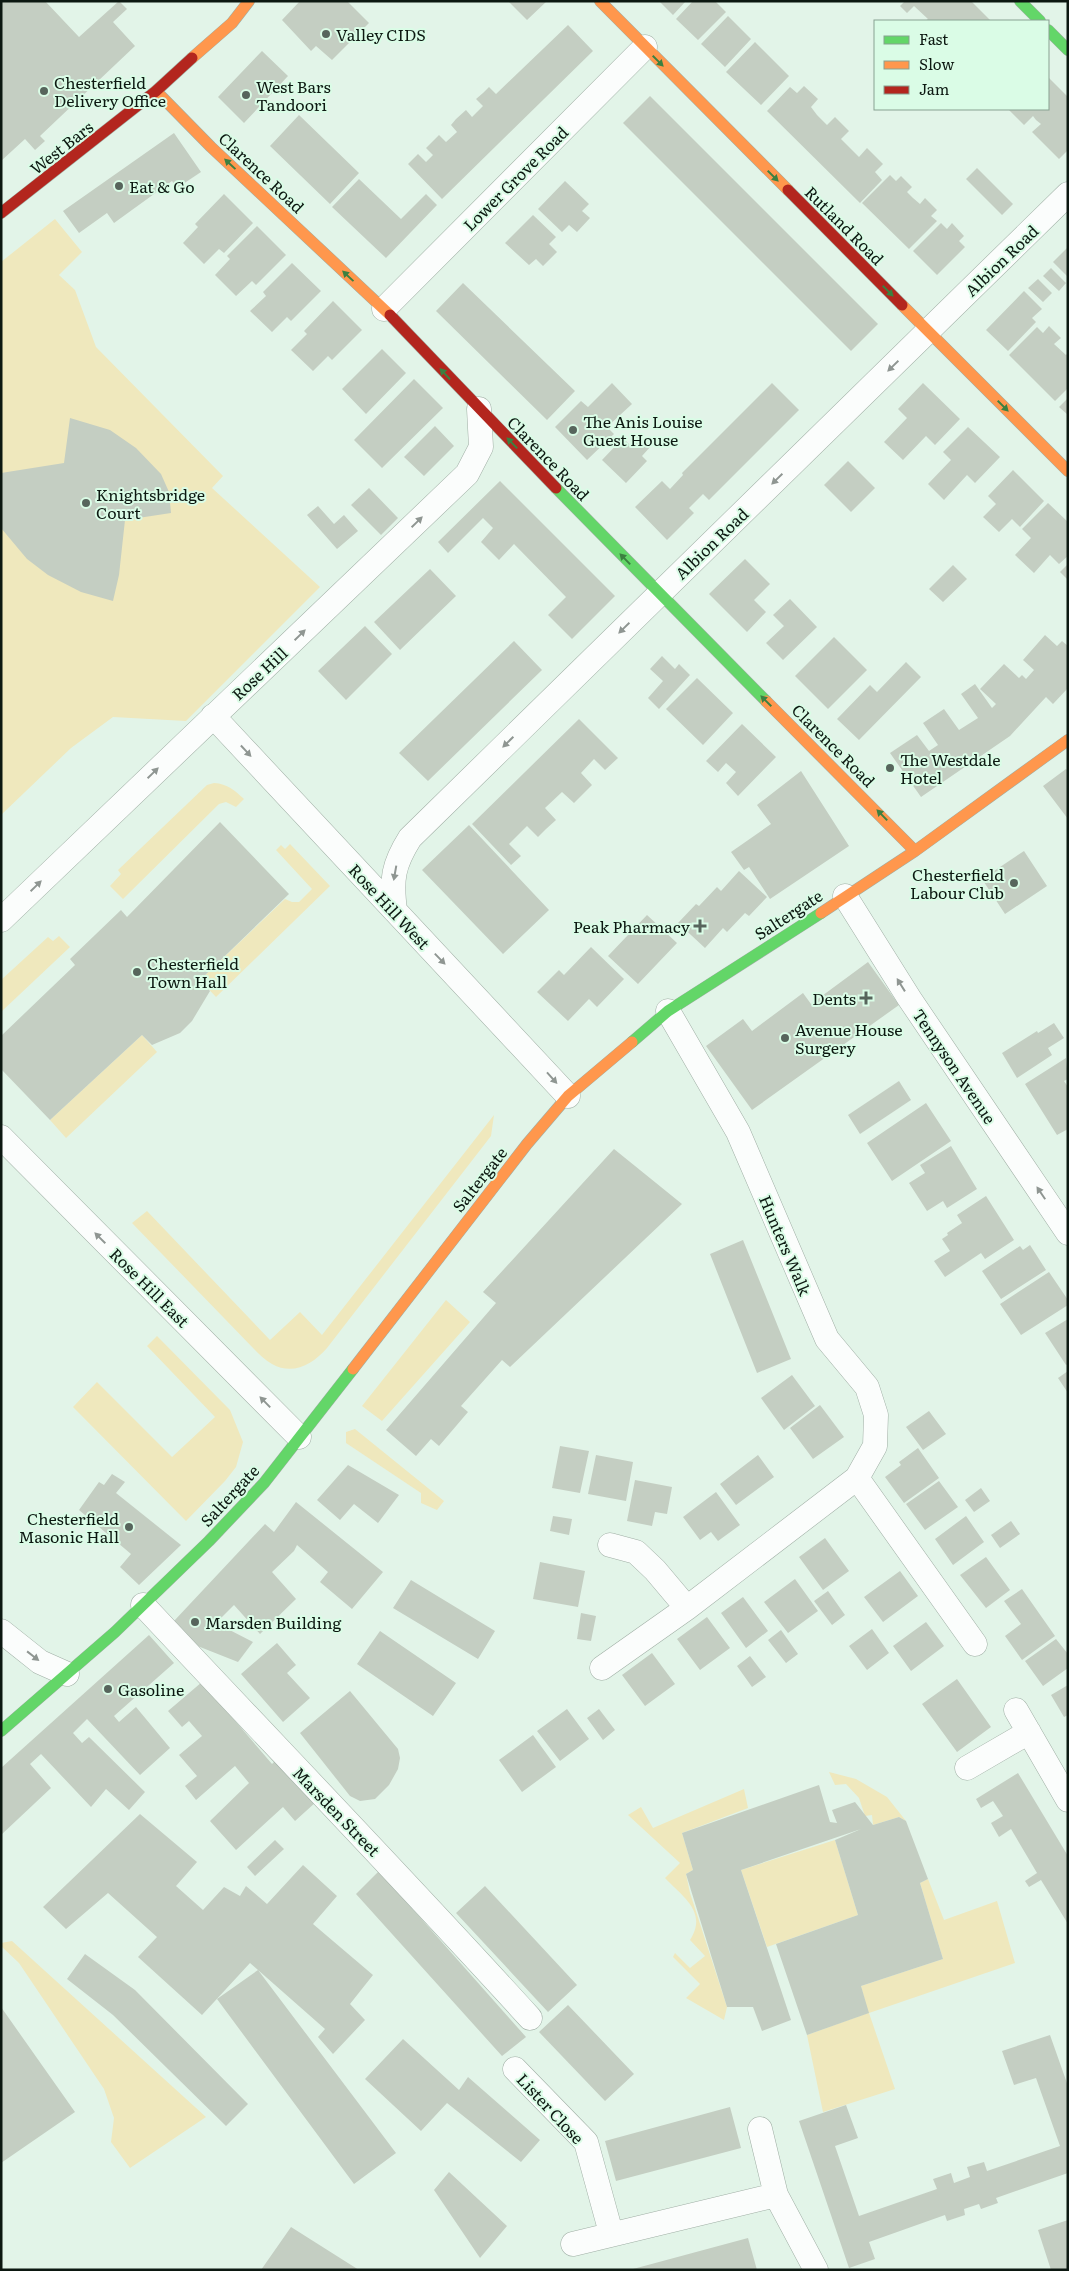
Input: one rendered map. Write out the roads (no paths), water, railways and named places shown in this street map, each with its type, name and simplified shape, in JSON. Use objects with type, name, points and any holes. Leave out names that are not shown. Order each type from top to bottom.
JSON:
[{"type":"street","name":"West Bars","points":[[1,214],[156,91],[232,23],[249,1]]},
{"type":"street","name":"Rutland Road","points":[[600,1],[1068,471]]},
{"type":"street","points":[[1020,1],[1039,20]]},
{"type":"street","points":[[1049,31],[1068,50]]},
{"type":"street","name":"Lower Grove Road","points":[[384,309],[645,47]]},
{"type":"street","name":"Clarence Road","points":[[156,91],[211,147],[384,309],[659,594],[915,850]]},
{"type":"street","name":"Albion Road","points":[[395,911],[392,891],[394,870],[399,856],[410,838],[1068,194]]},
{"type":"street","name":"Rose Hill","points":[[1,920],[467,474],[481,446],[479,409]]},
{"type":"street","name":"Rose Hill West","points":[[213,716],[568,1096]]},
{"type":"street","name":"Saltergate","points":[[1,1731],[144,1605],[223,1527],[264,1483],[527,1144],[568,1096],[668,1011],[722,978],[915,850],[1068,740]]},
{"type":"street","name":"Tennyson Avenue","points":[[845,896],[909,998],[1068,1233]]},
{"type":"street","name":"Hunters Walk","points":[[602,1668],[687,1608],[857,1478],[875,1446],[876,1415],[867,1387],[828,1339],[738,1132],[668,1011]]},
{"type":"street","name":"Rose Hill East","points":[[1,1137],[299,1437]]},
{"type":"street","points":[[857,1478],[975,1644]]},
{"type":"street","points":[[610,1545],[636,1552],[655,1570],[687,1608]]},
{"type":"street","name":"Marsden Street","points":[[144,1605],[327,1801],[426,1903],[530,2018]]},
{"type":"street","points":[[1,1631],[40,1662],[67,1674]]},
{"type":"street","points":[[1016,1710],[1068,1800]]},
{"type":"street","points":[[967,1768],[1029,1732]]},
{"type":"street","name":"Lister Close","points":[[515,2069],[586,2142],[611,2233]]},
{"type":"street","points":[[760,2129],[776,2194],[816,2270]]},
{"type":"street","points":[[573,2244],[611,2233],[776,2194]]},
{"type":"place","name":"Valley CIDS","points":[[326,34]]},
{"type":"place","name":"Chesterfield Delivery Office","points":[[44,91]]},
{"type":"place","name":"West Bars Tandoori","points":[[246,95]]},
{"type":"place","name":"Eat & Go","points":[[119,186]]},
{"type":"place","name":"The Anis Louise Guest House","points":[[573,430]]},
{"type":"place","name":"Knightsbridge Court","points":[[86,503]]},
{"type":"place","name":"The Westdale Hotel","points":[[890,768]]},
{"type":"place","name":"Chesterfield Labour Club","points":[[1014,883]]},
{"type":"place","name":"Peak Pharmacy","points":[[700,926]]},
{"type":"place","name":"Chesterfield Town Hall","points":[[137,972]]},
{"type":"place","name":"Dents","points":[[866,998]]},
{"type":"place","name":"Avenue House Surgery","points":[[785,1038]]},
{"type":"place","name":"Chesterfield Masonic Hall","points":[[129,1527]]},
{"type":"place","name":"Marsden Building","points":[[195,1622]]},
{"type":"place","name":"Gasoline","points":[[108,1689]]}]
